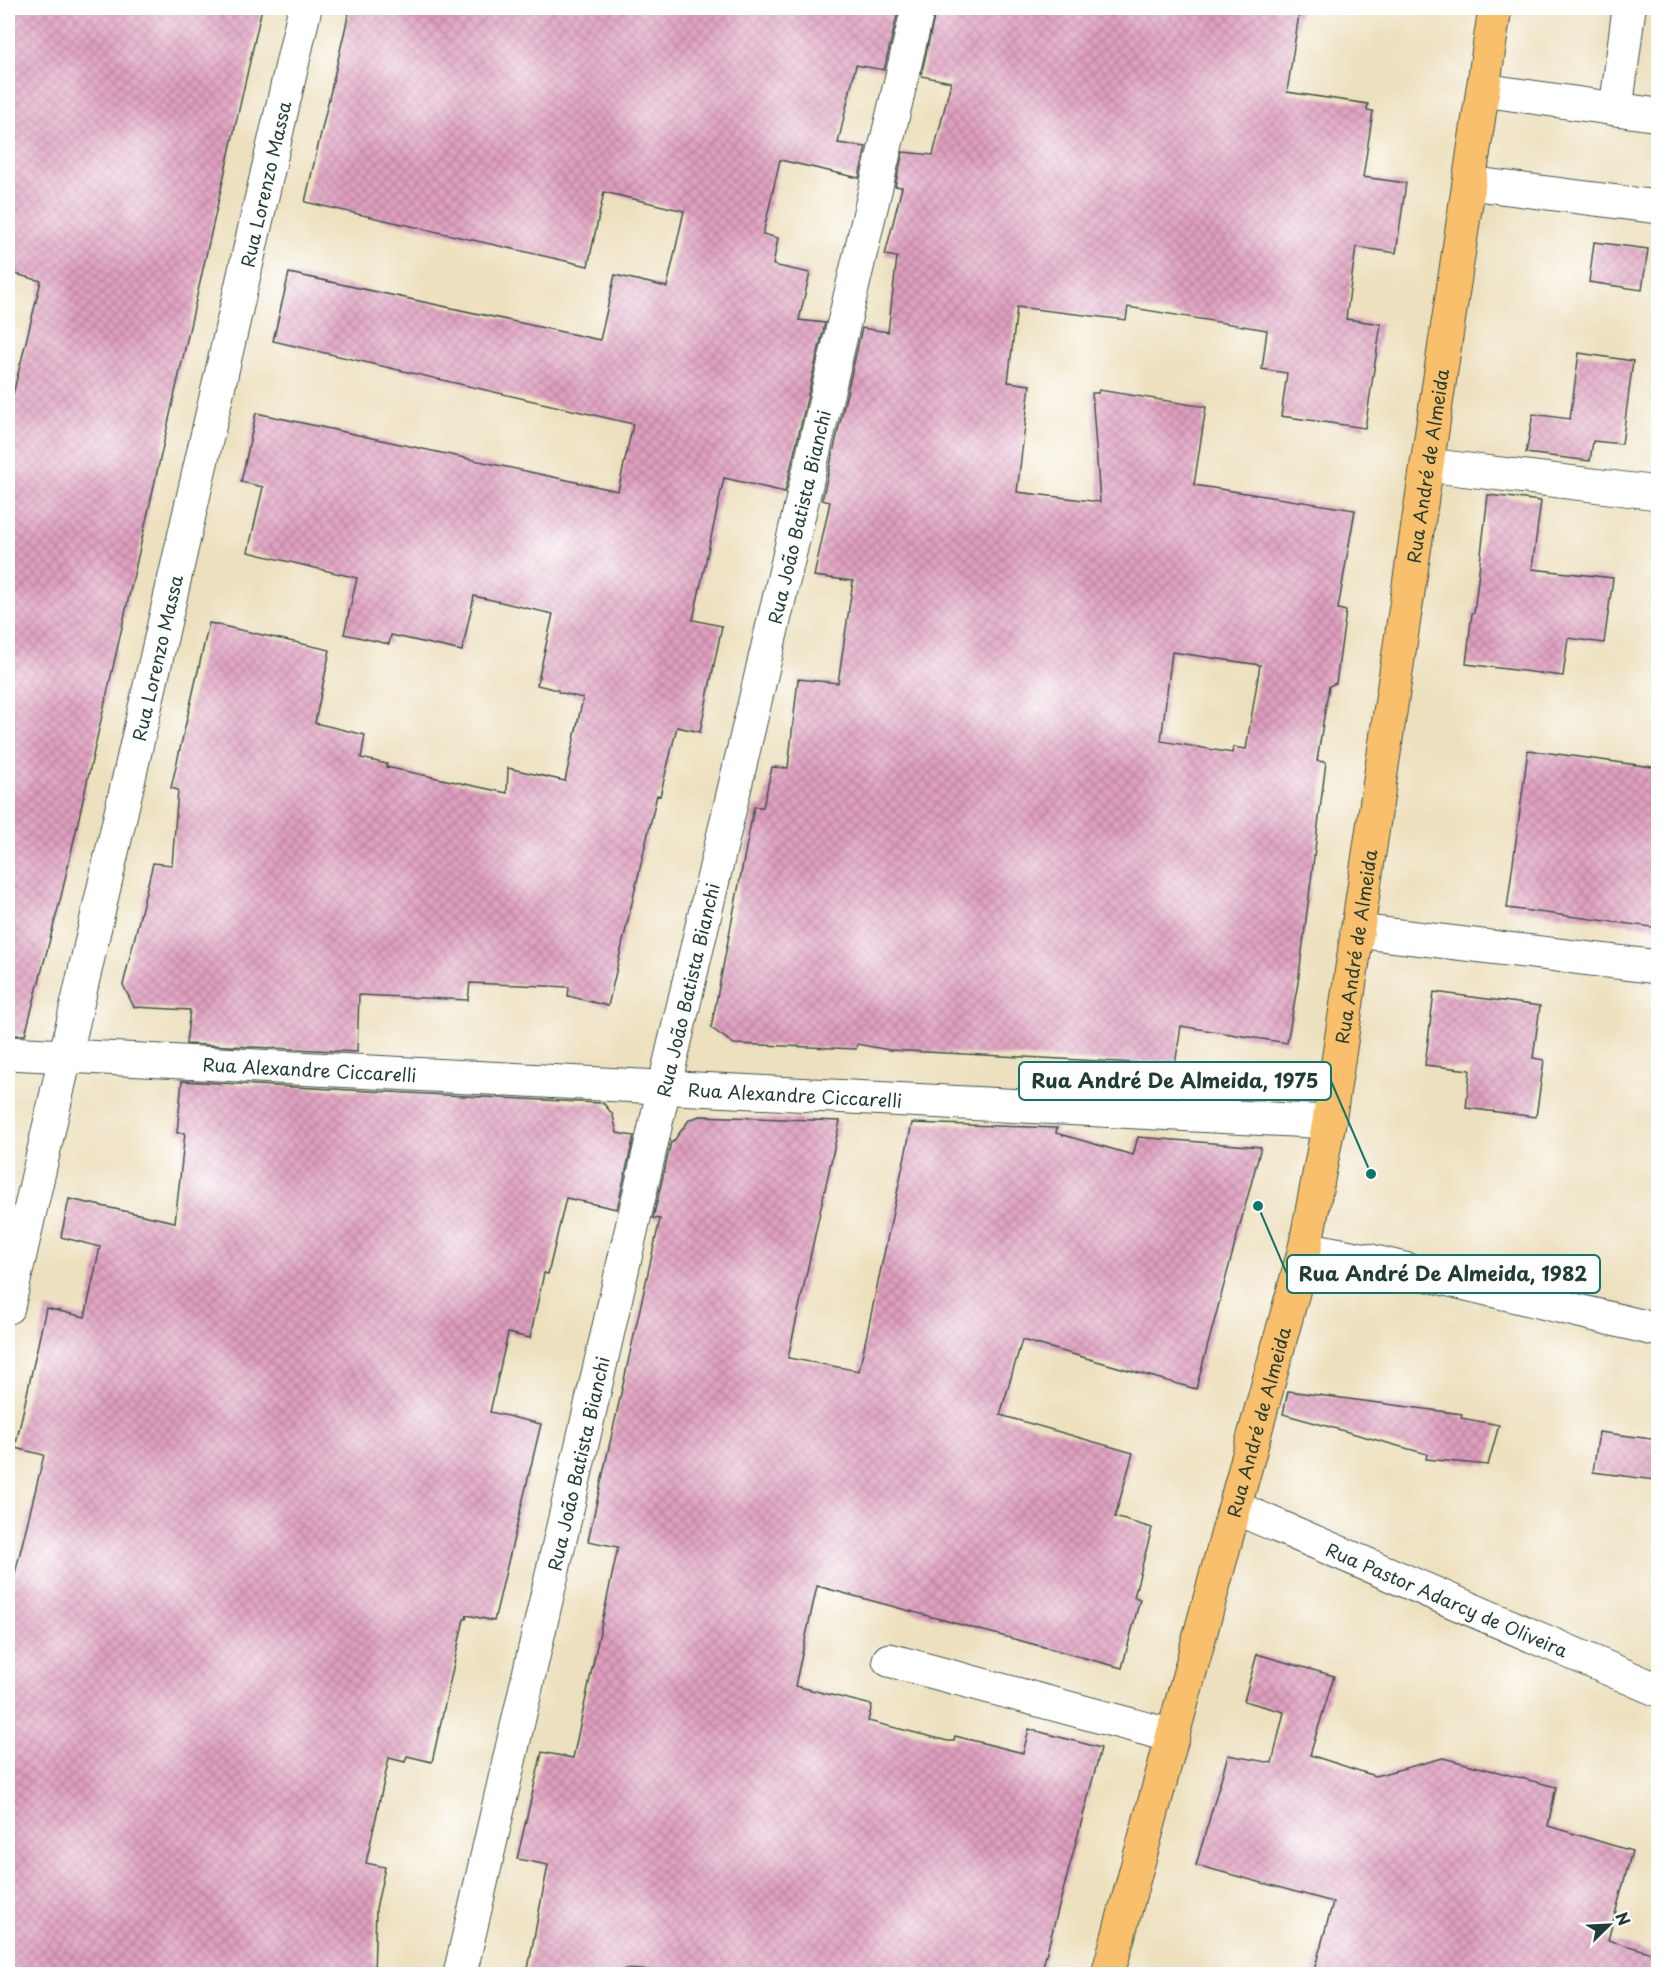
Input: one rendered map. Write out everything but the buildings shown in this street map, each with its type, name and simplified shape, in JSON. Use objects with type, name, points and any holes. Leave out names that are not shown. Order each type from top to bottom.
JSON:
[{"type":"main road","name":"Rua André de Almeida","points":[[1108,1974],[1305,1248],[1329,1122],[1495,8]]},
{"type":"street","name":"Rua Lorenzo Massa","points":[[8,1307],[305,8]]},
{"type":"street","name":"Rua João Batista Bianchi","points":[[460,1974],[664,1088],[918,8]]},
{"type":"street","points":[[1616,110],[1629,8]]},
{"type":"street","points":[[1483,90],[1659,115]]},
{"type":"street","points":[[1469,183],[1659,207]]},
{"type":"street","points":[[1427,465],[1659,493]]},
{"type":"street","points":[[1357,931],[1659,967]]},
{"type":"street","name":"Rua Alexandre Ciccarelli","points":[[8,1053],[1329,1122]]},
{"type":"street","points":[[1305,1248],[1371,1261],[1659,1330]]},
{"type":"street","name":"Rua Pastor Adarcy de Oliveira","points":[[1236,1508],[1659,1690]]},
{"type":"street","points":[[889,1660],[1173,1736]]},
{"type":"place","name":"Rua André De Almeida, 1975","points":[[1371,1174]]},
{"type":"place","name":"Rua André De Almeida, 1982","points":[[1258,1206]]}]
